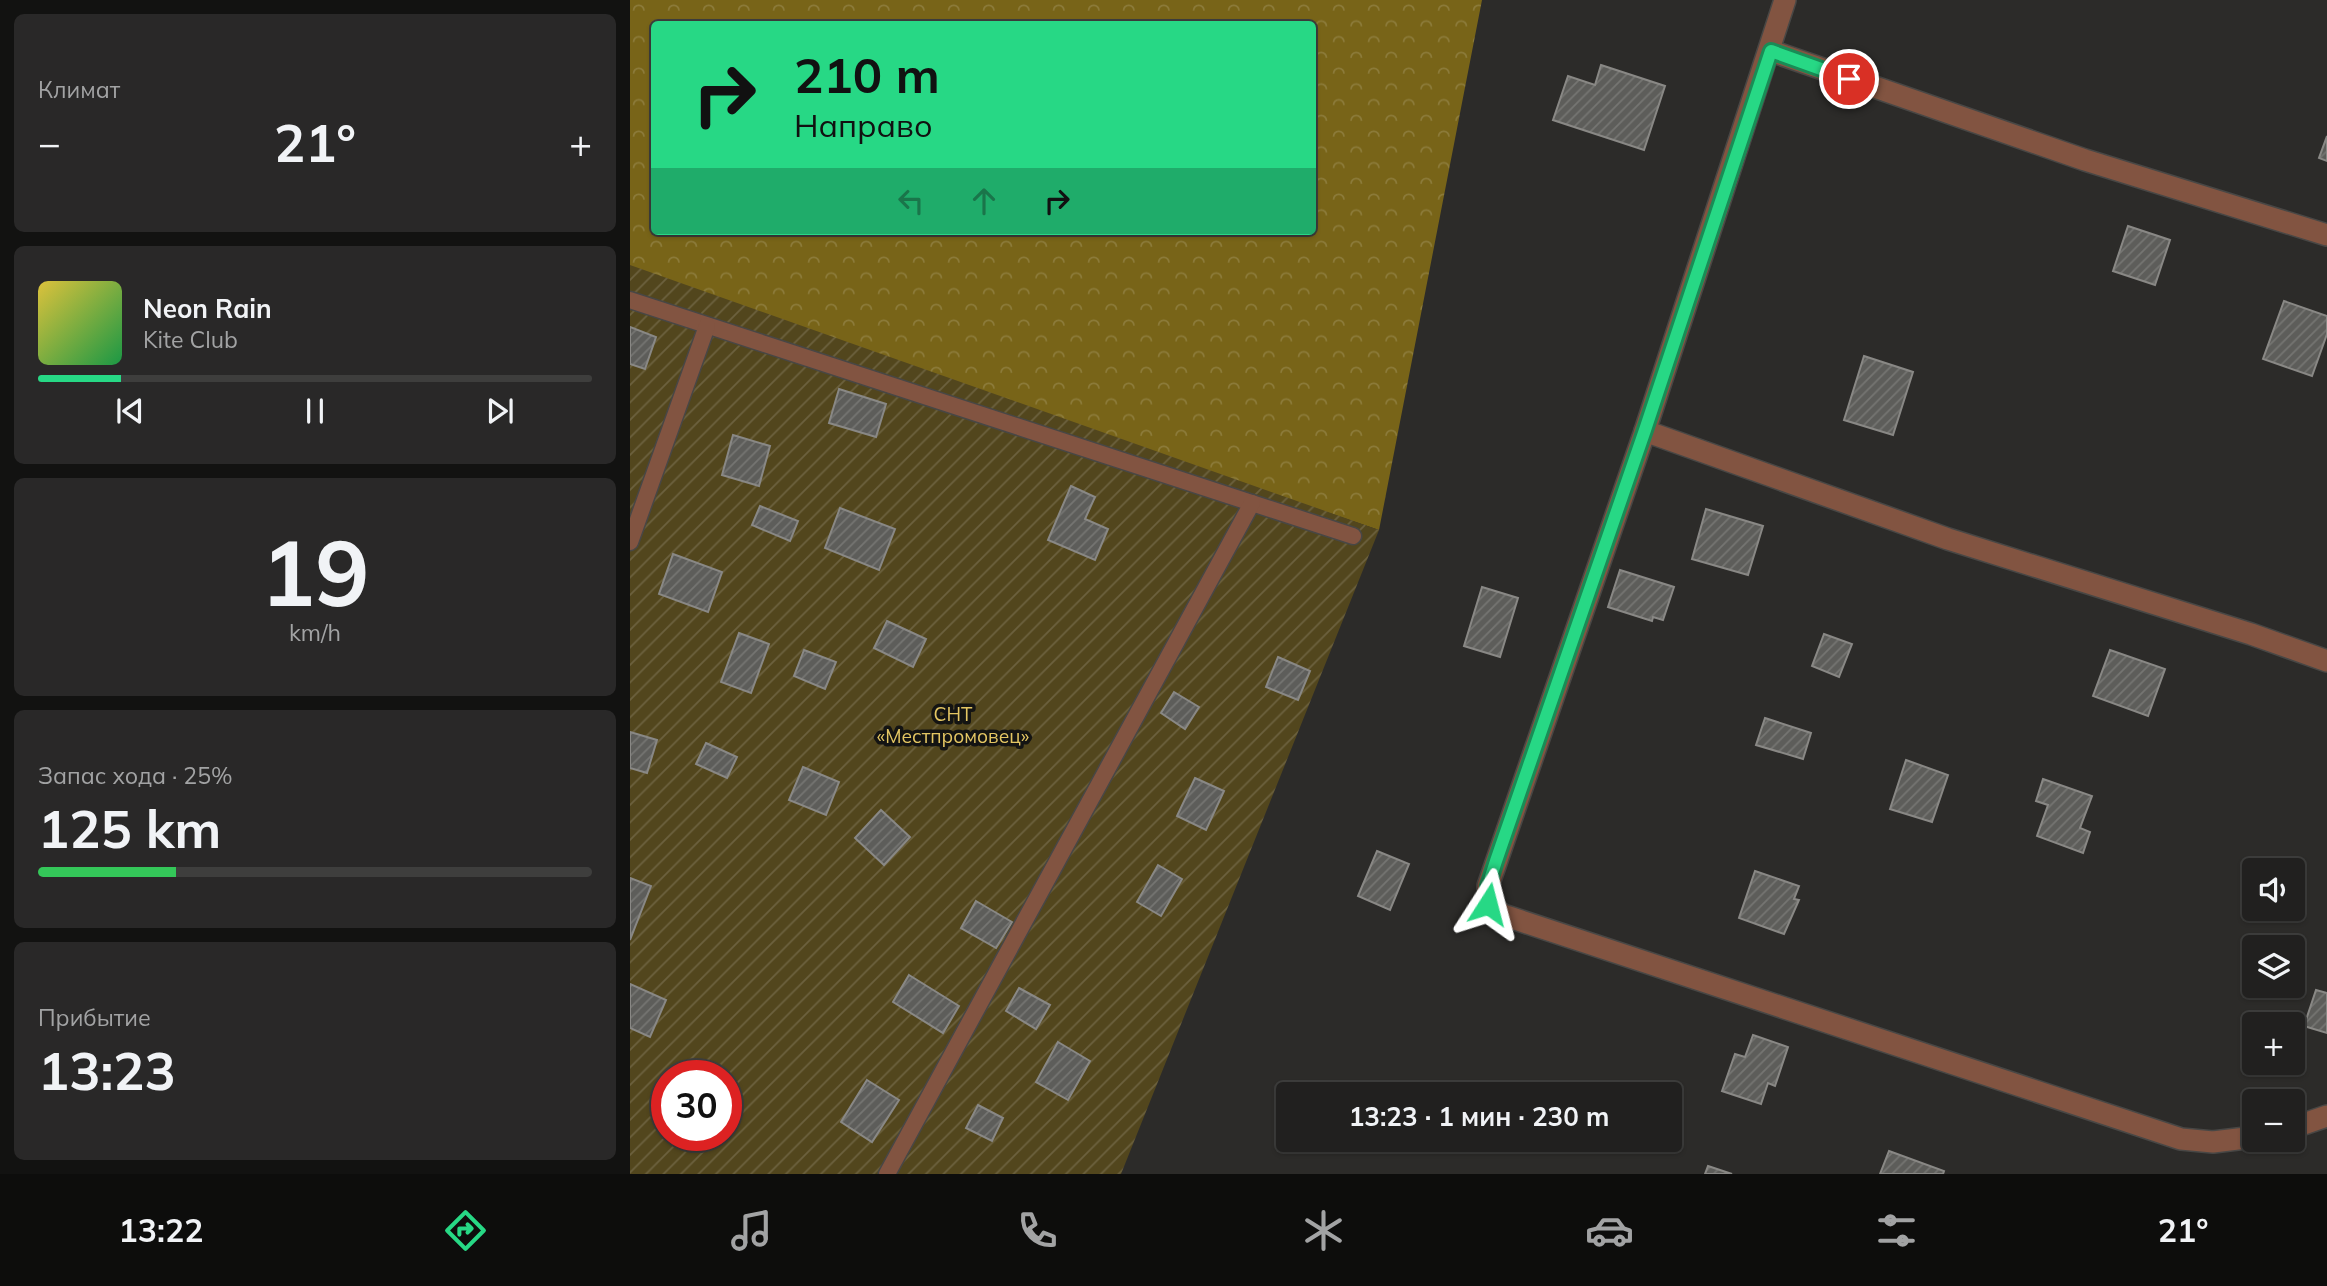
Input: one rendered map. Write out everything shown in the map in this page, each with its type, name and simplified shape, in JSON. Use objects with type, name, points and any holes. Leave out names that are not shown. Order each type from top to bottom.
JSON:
[{"type":"street","points":[[1785,0],[1771,51],[1645,430],[1492,873],[1488,904],[1503,915],[2181,1139],[2213,1142],[2242,1138]]},
{"type":"street","points":[[1771,51],[2085,160],[2327,235]]},
{"type":"street","points":[[1645,430],[1948,539],[2252,634],[2327,661]]},
{"type":"street","points":[[2305,1124],[2327,1116]]},
{"type":"lane","points":[[630,300],[1353,536]]},
{"type":"lane","points":[[630,542],[707,326]]},
{"type":"lane","points":[[887,1174],[1252,503]]},
{"type":"green space","points":[[630,0],[1482,0],[1379,530],[630,274]]},
{"type":"green space","name":"СНТ «Местпромовец»","points":[[630,265],[1379,530],[1121,1174],[630,1174]]},
{"type":"building","points":[[1601,65],[1665,86],[1644,150],[1553,120],[1568,76],[1595,85]]},
{"type":"building","points":[[2327,136],[2327,161],[2319,158]]},
{"type":"building","points":[[2128,226],[2170,240],[2155,285],[2113,271]]},
{"type":"building","points":[[2284,301],[2327,316],[2327,334],[2312,376],[2263,359]]},
{"type":"building","points":[[630,327],[656,337],[645,369],[630,364]]},
{"type":"building","points":[[1864,356],[1913,372],[1893,435],[1844,420]]},
{"type":"building","points":[[839,389],[886,404],[876,437],[829,423]]},
{"type":"building","points":[[733,435],[770,446],[759,486],[722,475]]},
{"type":"building","points":[[1071,486],[1095,497],[1085,519],[1108,529],[1095,560],[1048,540]]},
{"type":"building","points":[[760,506],[798,521],[790,541],[752,525]]},
{"type":"building","points":[[840,508],[895,529],[879,570],[825,548]]},
{"type":"building","points":[[1706,509],[1763,526],[1748,575],[1692,559]]},
{"type":"building","points":[[673,554],[722,572],[708,612],[659,594]]},
{"type":"building","points":[[1620,570],[1674,587],[1663,620],[1653,617],[1652,621],[1608,607]]},
{"type":"building","points":[[1482,587],[1518,598],[1500,657],[1464,646]]},
{"type":"building","points":[[887,621],[926,639],[913,667],[874,648]]},
{"type":"building","points":[[739,633],[769,644],[751,693],[721,682]]},
{"type":"building","points":[[1824,634],[1852,644],[1839,677],[1812,666]]},
{"type":"building","points":[[804,650],[836,662],[825,689],[794,676]]},
{"type":"building","points":[[2110,650],[2165,669],[2148,716],[2093,696]]},
{"type":"building","points":[[1278,657],[1310,671],[1298,700],[1266,687]]},
{"type":"building","points":[[1174,692],[1199,707],[1185,729],[1161,713]]},
{"type":"building","points":[[1765,718],[1811,733],[1803,759],[1756,745]]},
{"type":"building","points":[[630,732],[657,740],[647,773],[630,768]]},
{"type":"building","points":[[706,743],[737,757],[727,778],[696,764]]},
{"type":"building","points":[[1906,760],[1948,775],[1932,822],[1890,809]]},
{"type":"building","points":[[803,767],[839,782],[826,815],[789,800]]},
{"type":"building","points":[[1195,778],[1224,791],[1206,830],[1177,816]]},
{"type":"building","points":[[2043,779],[2092,796],[2080,828],[2090,832],[2083,853],[2037,836],[2048,805],[2036,801]]},
{"type":"building","points":[[881,810],[910,837],[884,865],[855,838]]},
{"type":"building","points":[[1377,851],[1409,864],[1390,910],[1358,896]]},
{"type":"building","points":[[1158,865],[1182,879],[1161,916],[1137,902]]},
{"type":"building","points":[[1755,871],[1799,886],[1794,899],[1799,900],[1784,934],[1739,918]]},
{"type":"building","points":[[630,878],[651,886],[630,940]]},
{"type":"building","points":[[976,901],[1012,922],[996,948],[961,928]]},
{"type":"building","points":[[909,975],[959,1006],[943,1033],[893,1002]]},
{"type":"building","points":[[630,984],[666,1000],[650,1037],[630,1028]]},
{"type":"building","points":[[1019,988],[1050,1005],[1036,1029],[1006,1011]]},
{"type":"building","points":[[2316,990],[2327,993],[2327,1033],[2305,1026]]},
{"type":"building","points":[[1753,1035],[1788,1047],[1775,1086],[1768,1083],[1761,1104],[1722,1091],[1735,1054],[1745,1057]]},
{"type":"building","points":[[1058,1042],[1090,1061],[1068,1100],[1036,1082]]},
{"type":"building","points":[[867,1080],[899,1100],[872,1142],[841,1122]]},
{"type":"building","points":[[978,1105],[1003,1118],[992,1141],[966,1128]]},
{"type":"building","points":[[1889,1151],[1944,1171],[1943,1174],[1880,1174]]},
{"type":"building","points":[[1708,1166],[1732,1174],[1705,1174]]},
{"type":"route","points":[[1488,904],[1488,886],[1496,861],[1645,430],[1771,51],[1849,79]]}]
